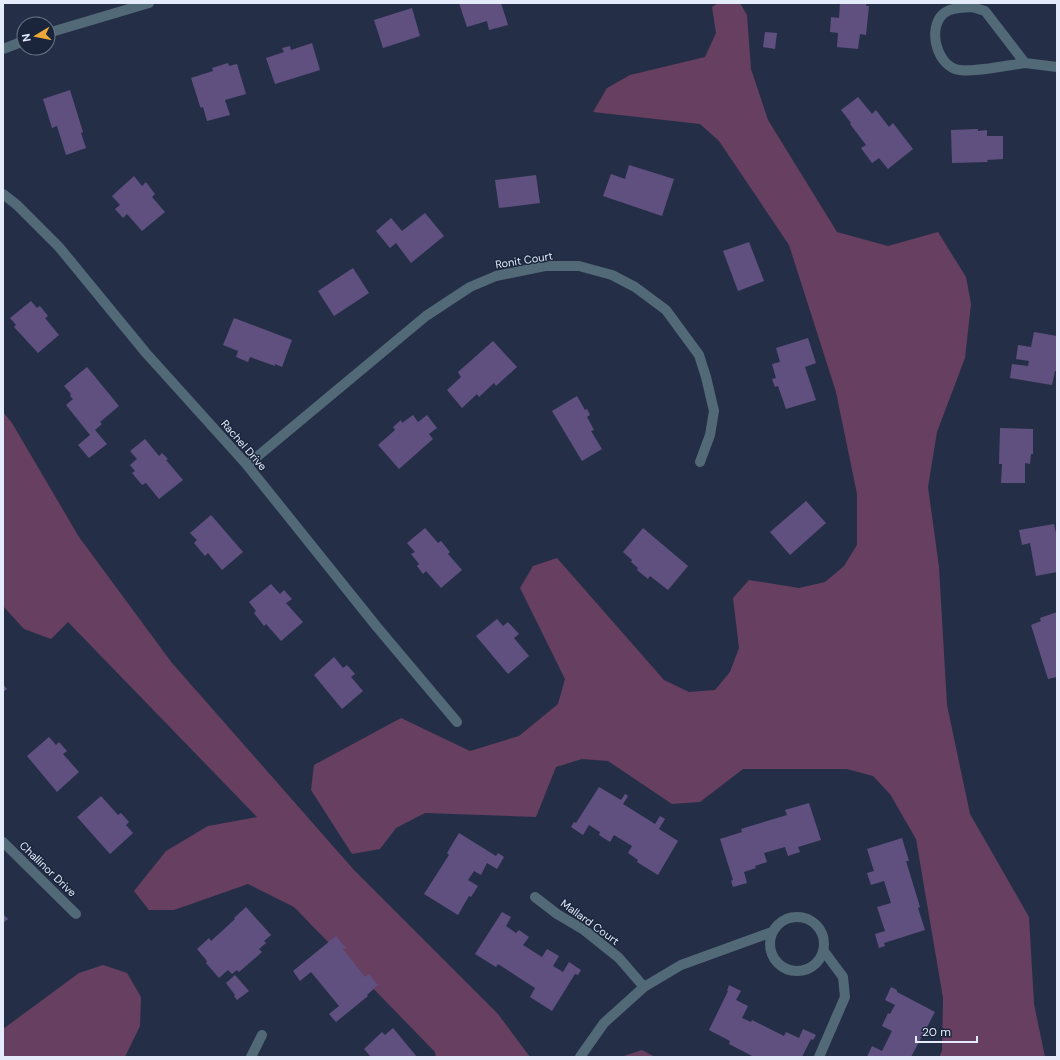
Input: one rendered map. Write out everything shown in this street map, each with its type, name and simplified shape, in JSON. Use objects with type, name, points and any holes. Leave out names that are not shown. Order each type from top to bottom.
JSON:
[{"type":"street","points":[[56,31],[149,3]]},
{"type":"street","points":[[1025,63],[985,11],[972,7],[950,10],[942,15],[937,23],[935,36],[939,52],[945,62],[953,68],[963,71],[1025,63],[1057,67]]},
{"type":"street","points":[[3,50],[16,44]]},
{"type":"street","name":"Rachel Drive","points":[[3,194],[17,204],[59,247],[146,353],[247,465],[376,627],[457,722]]},
{"type":"street","name":"Ronit Court","points":[[247,465],[426,316],[470,287],[496,276],[545,266],[579,266],[612,275],[635,286],[666,310],[699,355],[714,411],[710,435],[700,462]]},
{"type":"street","name":"Challinor Drive","points":[[3,842],[76,914]]},
{"type":"street","name":"Mallard Court","points":[[535,897],[557,914],[584,930],[613,953],[644,987]]},
{"type":"street","points":[[792,917],[801,917],[810,920],[817,926],[824,941],[823,950],[818,962],[807,970],[798,972],[788,971],[780,966],[774,959],[770,951],[769,941],[772,932],[777,925],[792,917]]},
{"type":"street","points":[[580,1057],[604,1023],[644,987],[681,964],[772,932]]},
{"type":"street","points":[[819,1057],[846,997],[843,977],[823,950]]},
{"type":"street","points":[[251,1057],[262,1035]]},
{"type":"shaded area","points":[[718,3],[740,3],[747,15],[751,69],[768,120],[837,232],[888,246],[938,232],[966,277],[971,304],[965,358],[937,432],[928,487],[939,567],[947,705],[970,814],[1029,917],[1034,1004],[1045,1057],[939,1057],[942,1051],[943,998],[916,839],[890,794],[873,776],[847,769],[743,769],[700,802],[672,804],[608,761],[582,759],[556,767],[536,817],[425,813],[396,828],[380,849],[352,854],[311,790],[314,765],[401,718],[470,751],[519,736],[558,704],[565,679],[520,588],[533,566],[557,558],[664,680],[689,692],[715,690],[730,672],[739,648],[733,598],[749,580],[799,588],[825,582],[844,566],[857,545],[857,494],[836,392],[789,245],[719,141],[700,124],[593,112],[607,88],[630,75],[705,57],[716,33],[712,7]]},
{"type":"shaded area","points":[[3,412],[12,423],[79,537],[172,663],[354,870],[498,1014],[530,1057],[436,1057],[435,1052],[294,907],[248,884],[174,910],[149,910],[134,891],[166,851],[208,826],[257,817],[68,622],[51,639],[24,629],[3,606]]},
{"type":"shaded area","points":[[103,965],[127,973],[141,997],[140,1026],[125,1057],[3,1057],[3,1029],[79,973]]},
{"type":"shaded area","points":[[642,1050],[655,1057],[621,1057]]},
{"type":"building","points":[[459,3],[501,3],[508,25],[489,30],[487,21],[467,27]]},
{"type":"building","points":[[840,3],[867,3],[866,6],[869,6],[866,35],[860,34],[858,49],[837,47],[838,33],[830,32],[831,17],[839,18]]},
{"type":"building","points":[[412,8],[420,36],[383,48],[374,20]]},
{"type":"building","points":[[765,32],[777,33],[775,49],[763,47]]},
{"type":"building","points":[[312,43],[320,70],[275,84],[266,58],[284,52],[282,48],[290,46],[291,50]]},
{"type":"building","points":[[228,63],[229,66],[237,64],[246,94],[225,100],[230,115],[207,121],[203,107],[201,108],[200,106],[191,78],[213,71],[212,68]]},
{"type":"building","points":[[70,90],[83,132],[81,133],[86,148],[66,155],[57,126],[52,128],[43,99]]},
{"type":"building","points":[[858,97],[872,114],[876,110],[889,127],[893,123],[913,149],[888,169],[879,158],[872,163],[861,148],[866,145],[841,110]]},
{"type":"building","points":[[978,129],[978,131],[987,130],[987,136],[1003,136],[1003,159],[987,160],[988,162],[952,163],[951,130]]},
{"type":"building","points":[[629,165],[674,179],[662,216],[603,196],[611,174],[625,179]]},
{"type":"building","points":[[536,175],[540,203],[499,208],[495,180]]},
{"type":"building","points":[[134,176],[142,186],[146,182],[155,194],[152,197],[165,212],[142,231],[127,214],[123,218],[115,209],[120,205],[112,196]]},
{"type":"building","points":[[425,213],[444,236],[411,263],[396,243],[390,248],[376,231],[391,218],[402,231]]},
{"type":"building","points":[[749,242],[764,281],[738,291],[723,251]]},
{"type":"building","points":[[353,268],[369,293],[334,316],[318,291]]},
{"type":"building","points":[[31,301],[37,308],[40,306],[48,316],[45,318],[59,335],[38,353],[14,327],[16,325],[10,318]]},
{"type":"building","points":[[234,318],[292,340],[282,367],[250,357],[248,362],[236,357],[238,351],[223,345]]},
{"type":"building","points":[[1034,332],[1057,336],[1057,371],[1055,371],[1052,385],[1010,378],[1012,364],[1028,366],[1029,361],[1016,359],[1018,345],[1031,347]]},
{"type":"building","points":[[808,338],[816,363],[805,367],[816,400],[786,409],[778,386],[775,387],[772,379],[776,378],[772,364],[780,362],[776,348]]},
{"type":"building","points":[[493,341],[517,367],[496,386],[494,383],[479,397],[477,394],[462,408],[447,390],[461,377],[458,372]]},
{"type":"building","points":[[87,367],[119,406],[100,422],[102,424],[95,430],[107,444],[89,458],[78,445],[90,435],[66,405],[73,399],[70,396],[71,394],[64,386]]},
{"type":"building","points":[[577,396],[585,410],[587,409],[590,415],[587,417],[594,430],[591,431],[602,449],[582,461],[552,411]]},
{"type":"building","points":[[413,415],[418,422],[427,415],[437,428],[429,434],[433,439],[399,469],[378,445],[395,430],[393,427],[401,420],[402,423]]},
{"type":"building","points":[[1000,428],[1033,429],[1033,454],[1031,454],[1030,464],[1025,463],[1025,483],[1001,483],[1002,464],[999,464]]},
{"type":"building","points":[[145,439],[159,456],[162,453],[168,459],[166,460],[183,480],[159,499],[146,483],[142,485],[132,473],[135,471],[130,465],[137,459],[130,451]]},
{"type":"building","points":[[806,501],[826,523],[790,555],[770,532]]},
{"type":"building","points":[[211,515],[243,552],[222,570],[208,553],[205,556],[194,543],[197,540],[190,533]]},
{"type":"building","points":[[1054,524],[1057,538],[1057,572],[1036,576],[1030,543],[1022,545],[1019,530]]},
{"type":"building","points":[[425,528],[438,543],[441,541],[450,552],[448,554],[462,570],[441,588],[426,571],[423,574],[417,566],[419,564],[411,554],[415,552],[407,543]]},
{"type":"building","points":[[643,528],[688,566],[668,590],[650,576],[648,579],[637,570],[638,568],[631,562],[632,560],[623,552]]},
{"type":"building","points":[[271,584],[280,594],[284,590],[292,599],[286,603],[303,622],[281,641],[266,624],[264,626],[254,613],[256,611],[249,602]]},
{"type":"building","points":[[1057,612],[1057,677],[1048,679],[1031,625],[1041,621],[1040,618]]},
{"type":"building","points":[[497,619],[503,626],[508,622],[519,634],[514,638],[529,656],[508,674],[476,636]]},
{"type":"building","points":[[334,657],[343,668],[347,665],[355,674],[351,677],[363,691],[342,709],[314,675]]},
{"type":"building","points":[[3,684],[7,689],[3,692]]},
{"type":"building","points":[[49,737],[56,745],[59,742],[67,751],[63,754],[79,772],[57,792],[27,756]]},
{"type":"building","points":[[599,787],[621,800],[625,794],[628,796],[623,804],[655,824],[660,816],[665,819],[659,829],[678,841],[658,875],[637,862],[638,860],[628,853],[632,846],[614,835],[610,842],[599,835],[600,832],[589,825],[583,835],[571,827],[574,822],[576,823]]},
{"type":"building","points":[[101,796],[118,815],[121,813],[129,822],[126,825],[133,833],[110,854],[77,817]]},
{"type":"building","points":[[809,803],[821,840],[798,847],[800,852],[788,856],[785,847],[764,853],[767,862],[744,872],[747,883],[733,887],[731,881],[733,880],[720,839],[742,832],[741,829],[787,815],[785,810]]},
{"type":"building","points":[[459,833],[496,856],[498,853],[504,857],[497,869],[487,863],[481,875],[474,871],[468,880],[478,886],[471,897],[469,896],[458,915],[424,894],[449,855],[447,853]]},
{"type":"building","points":[[902,838],[909,861],[906,861],[920,907],[918,908],[925,930],[884,943],[885,946],[879,948],[875,934],[885,931],[877,907],[891,903],[884,881],[871,885],[867,873],[874,871],[867,849]]},
{"type":"building","points":[[246,907],[271,935],[264,941],[266,943],[259,949],[262,952],[239,972],[237,970],[232,974],[228,970],[219,978],[206,963],[207,961],[197,949],[209,938],[211,941]]},
{"type":"building","points":[[502,912],[511,917],[506,926],[516,933],[519,930],[529,937],[523,945],[542,957],[547,949],[559,956],[553,966],[563,972],[569,962],[581,970],[578,975],[575,974],[552,1011],[530,997],[535,988],[498,964],[496,967],[475,954]]},
{"type":"building","points":[[3,914],[8,919],[3,923]]},
{"type":"building","points":[[336,936],[346,948],[343,949],[365,977],[369,974],[378,985],[367,995],[368,996],[336,1022],[329,1014],[339,1006],[311,972],[300,981],[293,971]]},
{"type":"building","points":[[235,975],[249,991],[237,1000],[226,983]]},
{"type":"building","points":[[729,985],[741,991],[736,1000],[748,1006],[742,1018],[751,1022],[752,1020],[784,1036],[786,1032],[799,1038],[803,1029],[816,1035],[813,1040],[811,1039],[802,1057],[754,1057],[729,1044],[730,1041],[709,1030],[728,991]]},
{"type":"building","points":[[891,987],[897,990],[897,992],[935,1012],[911,1057],[867,1057],[872,1046],[882,1051],[892,1031],[882,1026],[888,1013],[890,1014],[895,1005],[885,1000]]},
{"type":"building","points":[[393,1028],[417,1057],[371,1057],[364,1049],[382,1032],[385,1035]]}]
